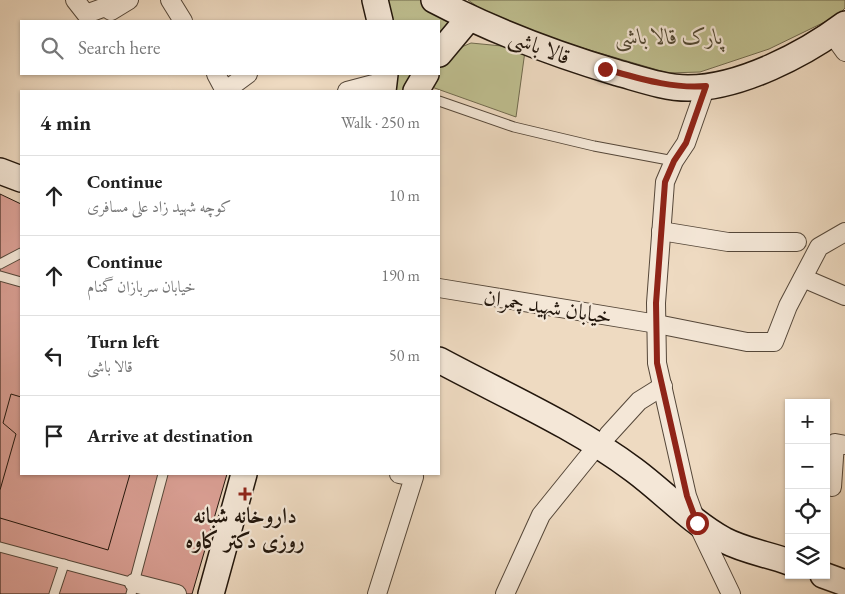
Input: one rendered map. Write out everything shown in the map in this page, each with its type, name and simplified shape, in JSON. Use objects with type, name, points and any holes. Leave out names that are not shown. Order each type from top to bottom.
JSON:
[{"type":"main road","points":[[375,0],[380,20]]},
{"type":"main road","name":"قالا باشی","points":[[434,0],[469,18],[548,52],[642,80],[687,88],[736,80],[774,66],[841,36]]},
{"type":"main road","points":[[440,53],[469,18]]},
{"type":"main road","points":[[417,90],[425,75]]},
{"type":"main road","points":[[0,171],[20,180]]},
{"type":"main road","points":[[440,361],[532,408],[602,441],[697,523],[743,549],[785,561]]},
{"type":"main road","points":[[211,594],[244,475]]},
{"type":"main road","points":[[830,578],[845,583]]},
{"type":"street","points":[[75,0],[86,14],[105,7],[111,12],[130,0]]},
{"type":"street","points":[[170,0],[182,20]]},
{"type":"street","points":[[217,75],[224,90]]},
{"type":"street","points":[[226,90],[247,75]]},
{"type":"street","points":[[351,90],[384,82]]},
{"type":"street","points":[[706,86],[686,143],[674,161],[665,182],[656,303],[657,363],[687,496],[697,523],[731,594]]},
{"type":"street","points":[[661,231],[728,242],[797,242]]},
{"type":"street","points":[[845,232],[819,247],[803,278],[845,296]]},
{"type":"street","name":"خیابان شهید چمران","points":[[440,288],[657,324],[747,342],[774,342],[788,306],[803,278]]},
{"type":"street","points":[[505,594],[541,515],[602,441],[639,401],[663,386]]},
{"type":"street","points":[[834,487],[835,443],[845,444]]},
{"type":"street","points":[[377,594],[414,477],[404,475]]},
{"type":"street","points":[[132,589],[177,594]]},
{"type":"lane","points":[[440,101],[514,127],[594,146],[674,161]]},
{"type":"lane","points":[[0,264],[20,254]]},
{"type":"lane","points":[[0,276],[20,282]]},
{"type":"lane","points":[[0,547],[64,564],[132,589],[163,475]]},
{"type":"lane","points":[[54,594],[64,564]]},
{"type":"green space","points":[[375,0],[434,0],[469,18],[440,53],[440,20],[380,20]]},
{"type":"green space","name":"پارک قالا باشی","points":[[468,0],[845,0],[845,8],[837,16],[769,49],[700,72],[668,73],[504,25]]},
{"type":"green space","points":[[471,43],[502,46],[525,51],[516,117],[429,86],[434,75],[440,75],[440,67],[445,57]]},
{"type":"green space","points":[[385,75],[425,75],[417,90],[383,90]]},
{"type":"building","points":[[0,194],[20,204],[20,475],[227,475],[192,594],[0,594]]},
{"type":"building","points":[[11,394],[20,397],[20,475],[130,475],[108,550],[0,518],[0,490],[16,434],[3,423]]},
{"type":"place","name":"داروخانه شبانه روزی دکتر کاوه","points":[[245,494]]},
{"type":"route","points":[[605,69],[642,80],[687,88],[706,86],[686,143],[674,161],[665,182],[656,303],[657,363],[676,440],[687,496],[697,523]]}]
